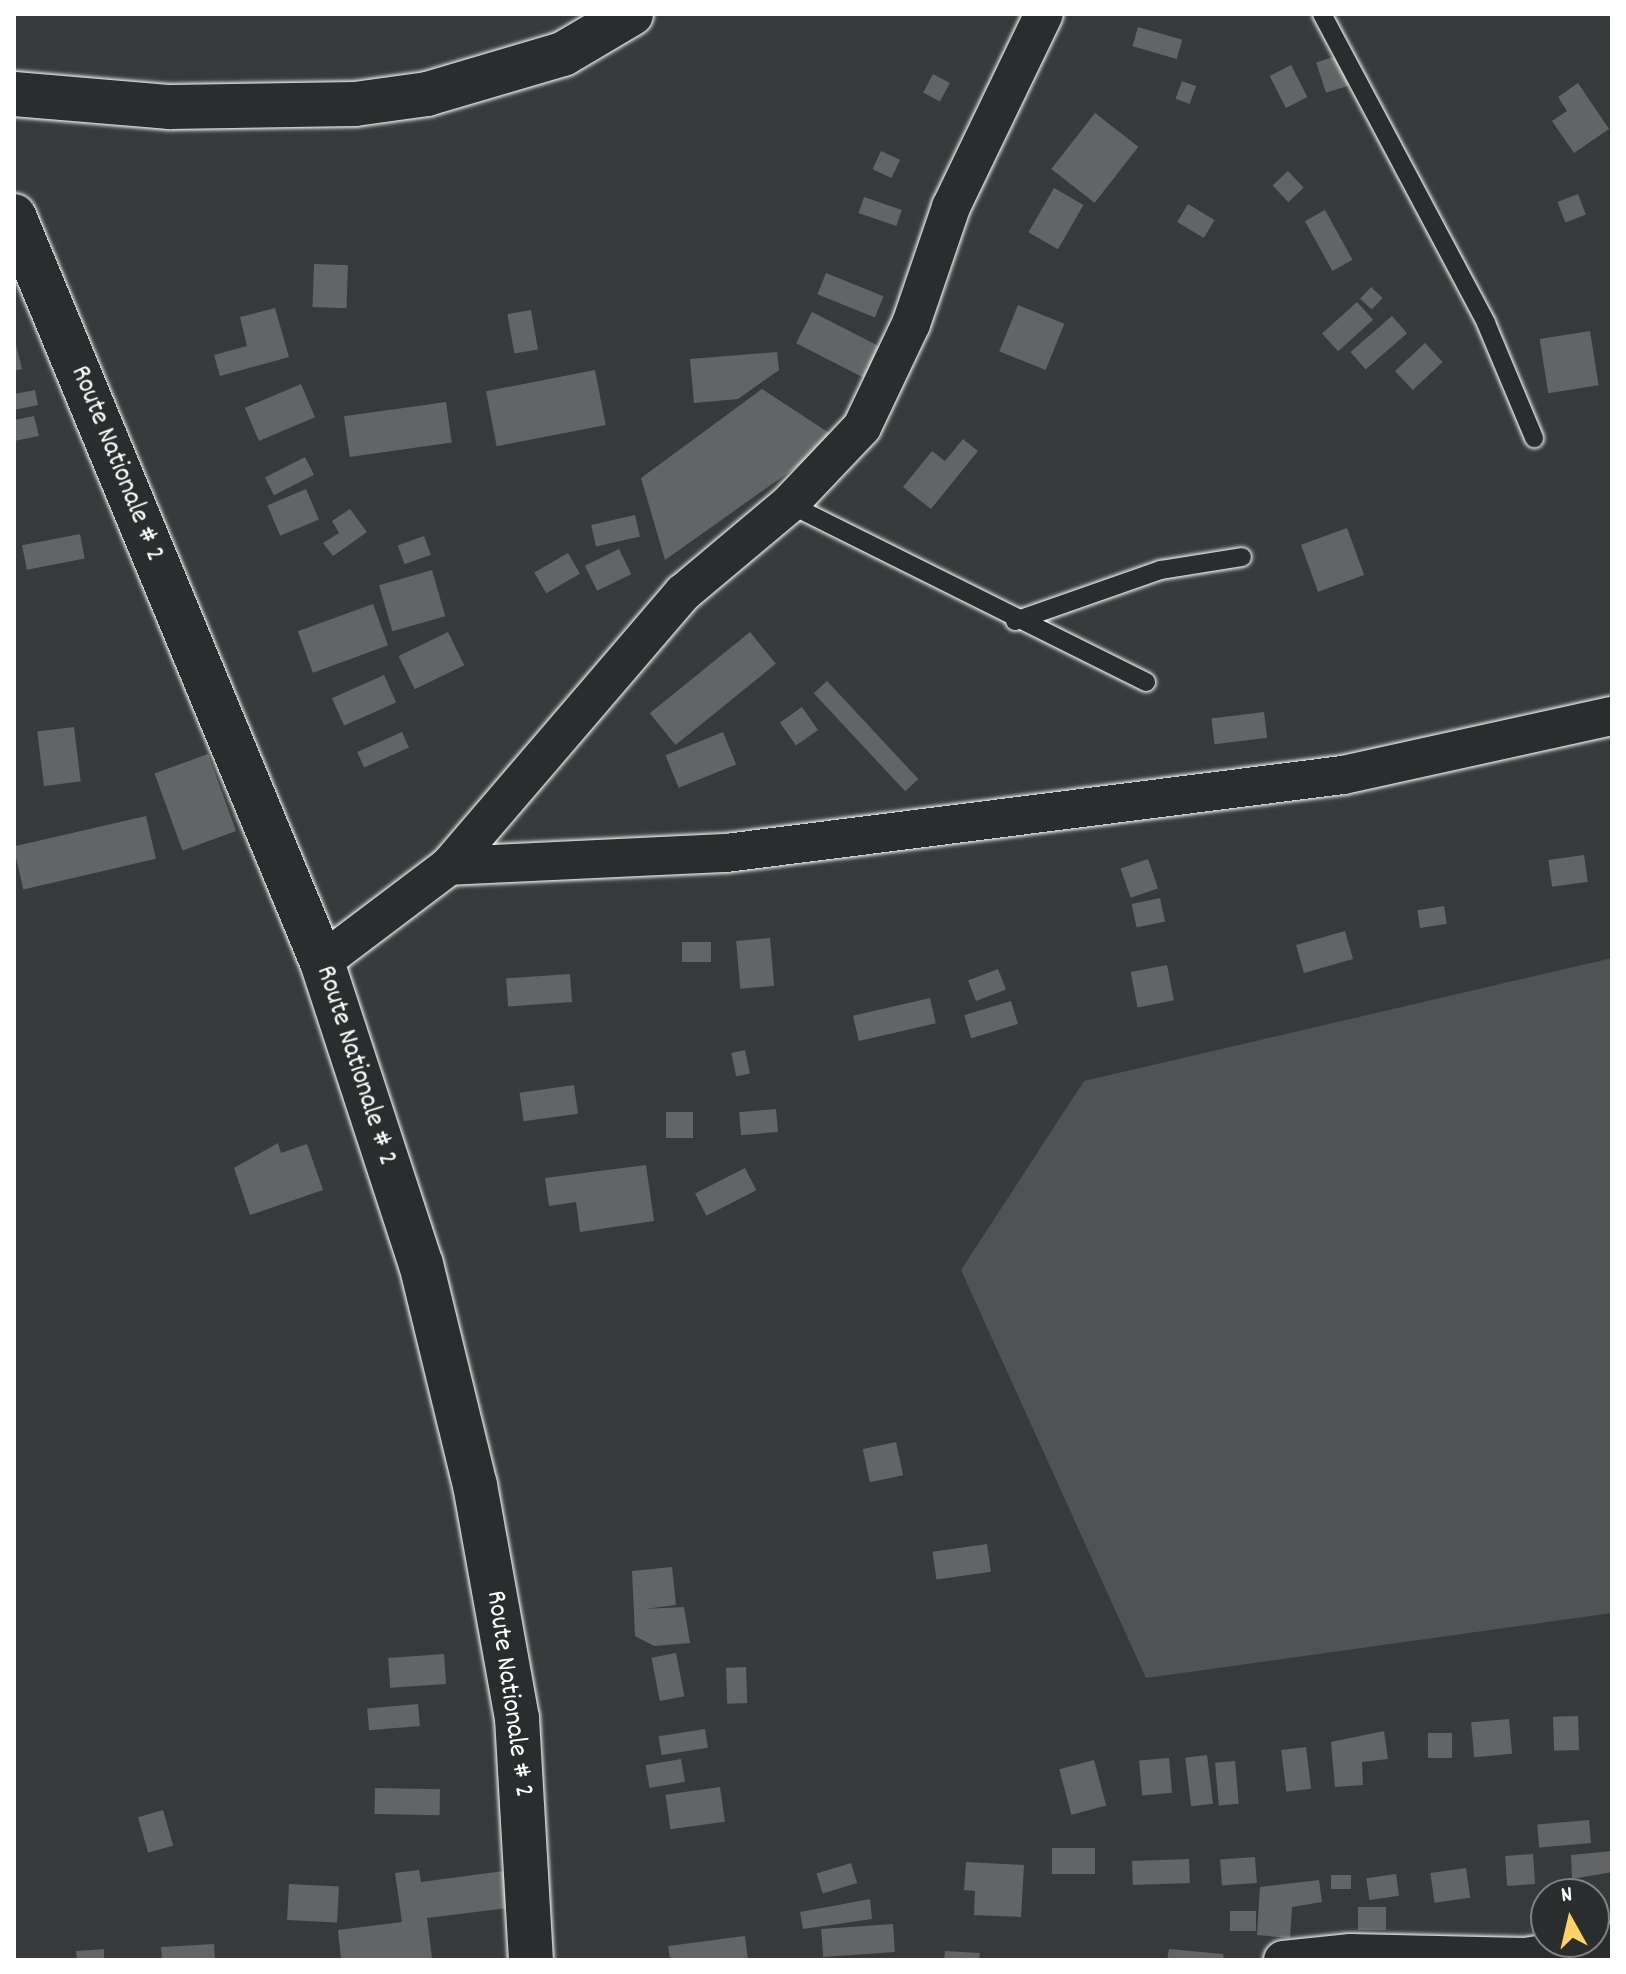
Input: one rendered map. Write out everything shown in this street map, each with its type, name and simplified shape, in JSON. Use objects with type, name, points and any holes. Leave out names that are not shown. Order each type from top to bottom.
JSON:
[{"type":"main road","points":[[14,94],[170,107],[370,102],[427,94],[563,54],[631,14]]},
{"type":"main road","name":"Route Nationale # 2","points":[[14,216],[322,962],[421,1264],[475,1485],[517,1718],[531,1960]]},
{"type":"street","points":[[322,962],[449,866],[683,593],[789,504],[862,427],[911,324],[951,207],[1044,14]]},
{"type":"street","points":[[449,866],[726,853],[1343,775],[1612,716]]},
{"type":"street","points":[[1283,1960],[1351,1953],[1525,1957],[1612,1943]]},
{"type":"lane","points":[[1322,14],[1486,323],[1534,438]]},
{"type":"lane","points":[[789,504],[1015,621],[1146,682]]},
{"type":"lane","points":[[1015,621],[1161,570],[1242,557]]},
{"type":"shaded area","points":[[1612,958],[1612,1613],[1146,1678],[961,1270],[1084,1081]]},
{"type":"building","points":[[1138,27],[1182,40],[1177,59],[1132,46]]},
{"type":"building","points":[[1339,55],[1349,85],[1326,93],[1316,62]]},
{"type":"building","points":[[1291,65],[1307,97],[1286,108],[1270,76]]},
{"type":"building","points":[[933,74],[950,83],[940,101],[923,93]]},
{"type":"building","points":[[1182,81],[1196,86],[1190,104],[1176,99]]},
{"type":"building","points":[[1578,83],[1609,129],[1574,153],[1552,121],[1567,111],[1558,97]]},
{"type":"building","points":[[1095,113],[1138,147],[1095,203],[1051,169]]},
{"type":"building","points":[[881,151],[900,160],[892,178],[873,169]]},
{"type":"building","points":[[1288,171],[1304,188],[1288,202],[1273,185]]},
{"type":"building","points":[[1054,188],[1083,205],[1058,249],[1028,232]]},
{"type":"building","points":[[1578,194],[1586,215],[1565,222],[1557,202]]},
{"type":"building","points":[[864,197],[902,210],[896,226],[858,213]]},
{"type":"building","points":[[1188,204],[1215,220],[1204,238],[1177,222]]},
{"type":"building","points":[[1325,210],[1353,260],[1333,271],[1305,221]]},
{"type":"building","points":[[314,264],[348,265],[346,308],[312,307]]},
{"type":"building","points":[[826,273],[883,296],[875,318],[817,294]]},
{"type":"building","points":[[1371,287],[1383,298],[1372,310],[1360,299]]},
{"type":"building","points":[[1357,302],[1373,320],[1338,351],[1322,333]]},
{"type":"building","points":[[1018,305],[1064,324],[1046,370],[999,351]]},
{"type":"building","points":[[275,308],[289,357],[220,376],[214,355],[247,346],[240,317]]},
{"type":"building","points":[[531,310],[538,349],[514,354],[507,314]]},
{"type":"building","points":[[812,312],[894,354],[878,385],[796,343]]},
{"type":"building","points":[[1392,316],[1407,333],[1366,369],[1350,352]]},
{"type":"building","points":[[1590,331],[1599,385],[1548,393],[1540,339]]},
{"type":"building","points":[[14,337],[22,369],[14,371]]},
{"type":"building","points":[[1425,343],[1443,362],[1413,390],[1395,371]]},
{"type":"building","points":[[777,352],[779,370],[738,399],[694,403],[690,359]]},
{"type":"building","points":[[595,370],[606,425],[497,446],[486,391]]},
{"type":"building","points":[[301,384],[315,417],[259,441],[245,408]]},
{"type":"building","points":[[762,389],[837,438],[665,560],[641,478]]},
{"type":"building","points":[[35,390],[38,405],[14,410],[14,394]]},
{"type":"building","points":[[446,402],[452,443],[350,457],[344,416]]},
{"type":"building","points":[[34,416],[39,436],[14,441],[14,420]]},
{"type":"building","points":[[963,439],[978,451],[931,509],[903,487],[932,451],[945,461]]},
{"type":"building","points":[[305,457],[314,475],[274,495],[265,477]]},
{"type":"building","points":[[306,489],[319,519],[280,536],[267,505]]},
{"type":"building","points":[[350,509],[367,532],[333,556],[323,543],[339,533],[332,521]]},
{"type":"building","points":[[635,515],[640,536],[596,547],[591,525]]},
{"type":"building","points":[[1347,528],[1364,575],[1318,592],[1301,545]]},
{"type":"building","points":[[80,534],[85,559],[27,570],[22,545]]},
{"type":"building","points":[[424,536],[431,555],[405,564],[398,546]]},
{"type":"building","points":[[619,549],[631,574],[597,591],[585,566]]},
{"type":"building","points":[[568,553],[580,574],[546,593],[534,572]]},
{"type":"building","points":[[432,570],[445,616],[392,631],[379,585]]},
{"type":"building","points":[[373,604],[388,645],[313,673],[298,631]]},
{"type":"building","points":[[448,632],[464,665],[415,689],[399,656]]},
{"type":"building","points":[[750,632],[776,664],[676,745],[650,713]]},
{"type":"building","points":[[384,675],[396,702],[344,726],[332,698]]},
{"type":"building","points":[[827,681],[918,779],[905,791],[814,693]]},
{"type":"building","points":[[802,707],[818,730],[796,745],[780,722]]},
{"type":"building","points":[[1264,712],[1267,738],[1215,744],[1211,718]]},
{"type":"building","points":[[74,727],[81,782],[44,786],[37,732]]},
{"type":"building","points":[[402,732],[409,748],[364,767],[357,752]]},
{"type":"building","points":[[723,732],[736,764],[679,788],[666,755]]},
{"type":"building","points":[[208,754],[236,831],[182,851],[154,773]]},
{"type":"building","points":[[146,816],[156,859],[23,889],[14,846]]},
{"type":"building","points":[[1584,855],[1588,882],[1552,887],[1548,860]]},
{"type":"building","points":[[1148,859],[1158,888],[1131,898],[1121,868]]},
{"type":"building","points":[[1160,898],[1165,921],[1137,928],[1132,904]]},
{"type":"building","points":[[1444,906],[1447,924],[1420,928],[1417,910]]},
{"type":"building","points":[[1345,931],[1353,959],[1304,973],[1296,945]]},
{"type":"building","points":[[770,938],[774,986],[740,989],[736,941]]},
{"type":"building","points":[[682,942],[711,942],[711,962],[682,962]]},
{"type":"building","points":[[1167,965],[1174,1000],[1138,1007],[1131,972]]},
{"type":"building","points":[[998,969],[1006,990],[976,1001],[968,980]]},
{"type":"building","points":[[570,974],[572,1002],[508,1006],[506,978]]},
{"type":"building","points":[[930,998],[936,1023],[859,1041],[853,1016]]},
{"type":"building","points":[[1011,1001],[1018,1024],[971,1038],[964,1015]]},
{"type":"building","points":[[745,1050],[750,1073],[736,1076],[731,1053]]},
{"type":"building","points":[[574,1085],[578,1114],[524,1121],[520,1093]]},
{"type":"building","points":[[776,1109],[778,1132],[741,1135],[739,1112]]},
{"type":"building","points":[[666,1112],[693,1112],[693,1138],[666,1138]]},
{"type":"building","points":[[278,1143],[281,1153],[307,1144],[323,1190],[250,1215],[234,1168]]},
{"type":"building","points":[[646,1165],[654,1221],[580,1232],[576,1202],[549,1206],[545,1178]]},
{"type":"building","points":[[745,1168],[756,1190],[706,1216],[695,1193]]},
{"type":"building","points":[[896,1442],[903,1475],[870,1482],[863,1449]]},
{"type":"building","points":[[987,1544],[991,1572],[936,1579],[933,1552]]},
{"type":"building","points":[[672,1567],[676,1605],[645,1609],[684,1607],[690,1643],[654,1646],[635,1636],[632,1571]]},
{"type":"building","points":[[676,1653],[684,1696],[660,1701],[651,1658]]},
{"type":"building","points":[[444,1654],[446,1684],[390,1688],[388,1658]]},
{"type":"building","points":[[746,1667],[747,1703],[727,1704],[726,1668]]},
{"type":"building","points":[[418,1704],[420,1726],[369,1730],[367,1708]]},
{"type":"building","points":[[1578,1716],[1579,1750],[1554,1751],[1553,1717]]},
{"type":"building","points":[[1509,1719],[1512,1754],[1474,1757],[1471,1722]]},
{"type":"building","points":[[705,1729],[708,1748],[662,1755],[659,1736]]},
{"type":"building","points":[[1384,1731],[1388,1759],[1362,1762],[1363,1785],[1335,1787],[1331,1742]]},
{"type":"building","points":[[1428,1733],[1452,1733],[1452,1758],[1428,1758]]},
{"type":"building","points":[[1306,1747],[1311,1789],[1286,1792],[1281,1750]]},
{"type":"building","points":[[1207,1755],[1213,1804],[1191,1806],[1185,1758]]},
{"type":"building","points":[[1169,1758],[1172,1793],[1142,1795],[1139,1761]]},
{"type":"building","points":[[681,1759],[685,1782],[650,1788],[646,1765]]},
{"type":"building","points":[[1094,1760],[1106,1805],[1071,1815],[1059,1769]]},
{"type":"building","points":[[1235,1761],[1239,1804],[1219,1806],[1215,1763]]},
{"type":"building","points":[[720,1787],[725,1822],[670,1829],[666,1795]]},
{"type":"building","points":[[375,1788],[440,1789],[440,1815],[375,1814]]},
{"type":"building","points":[[163,1810],[173,1846],[148,1853],[138,1817]]},
{"type":"building","points":[[1589,1820],[1591,1843],[1539,1847],[1537,1825]]},
{"type":"building","points":[[1052,1848],[1095,1848],[1095,1874],[1052,1874]]},
{"type":"building","points":[[1612,1851],[1612,1872],[1572,1878],[1571,1855]]},
{"type":"building","points":[[1533,1854],[1535,1878],[1530,1878],[1530,1884],[1507,1886],[1505,1856]]},
{"type":"building","points":[[1255,1857],[1257,1883],[1222,1885],[1220,1859]]},
{"type":"building","points":[[1189,1859],[1190,1883],[1133,1885],[1132,1861]]},
{"type":"building","points":[[966,1862],[1024,1865],[1021,1917],[974,1915],[975,1891],[964,1890]]},
{"type":"building","points":[[851,1863],[857,1883],[823,1894],[817,1874]]},
{"type":"building","points":[[1466,1868],[1470,1898],[1435,1903],[1430,1873]]},
{"type":"building","points":[[519,1869],[523,1906],[427,1918],[432,1958],[341,1960],[338,1930],[402,1922],[395,1873],[419,1870],[421,1882]]},
{"type":"building","points":[[1396,1874],[1399,1896],[1369,1900],[1366,1878]]},
{"type":"building","points":[[1331,1875],[1351,1875],[1351,1889],[1331,1889]]},
{"type":"building","points":[[1319,1880],[1322,1902],[1292,1907],[1290,1938],[1257,1935],[1260,1887]]},
{"type":"building","points":[[289,1884],[339,1887],[337,1923],[287,1920]]},
{"type":"building","points":[[870,1899],[872,1919],[803,1929],[800,1912]]},
{"type":"building","points":[[1358,1907],[1386,1907],[1386,1930],[1358,1930]]},
{"type":"building","points":[[1230,1911],[1256,1911],[1256,1931],[1230,1931]]},
{"type":"building","points":[[893,1924],[895,1952],[823,1957],[821,1929]]},
{"type":"building","points":[[745,1936],[748,1960],[670,1960],[668,1946]]},
{"type":"building","points":[[214,1944],[215,1960],[162,1960],[161,1947]]},
{"type":"building","points":[[104,1949],[104,1960],[77,1960],[76,1951]]},
{"type":"building","points":[[1169,1949],[1223,1954],[1224,1960],[1167,1960]]},
{"type":"building","points":[[945,1951],[980,1953],[979,1960],[944,1960]]}]
